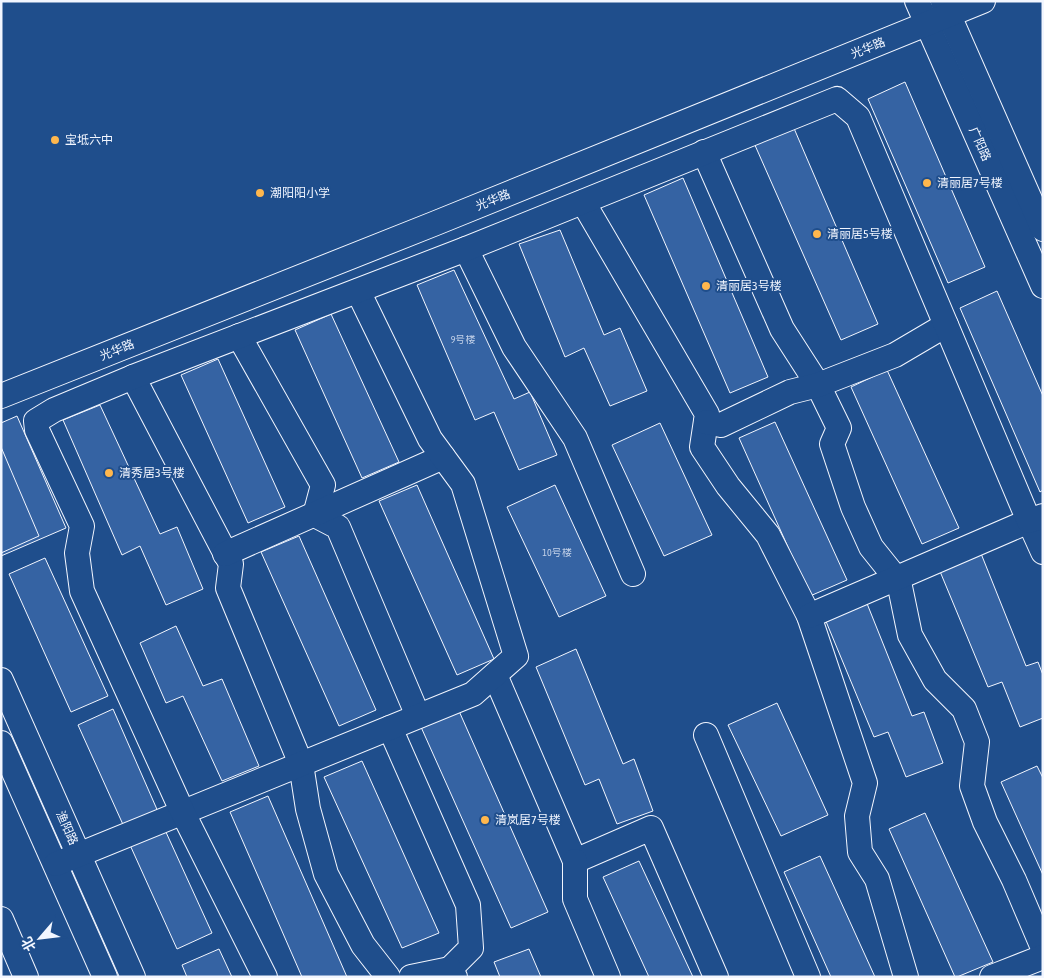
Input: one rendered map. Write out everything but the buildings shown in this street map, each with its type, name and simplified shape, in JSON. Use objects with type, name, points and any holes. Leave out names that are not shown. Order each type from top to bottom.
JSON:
[{"type":"street","name":"广阳路","points":[[917,1],[939,14],[1043,229]]},
{"type":"street","name":"光华路","points":[[1,396],[436,223],[939,14],[983,1]]},
{"type":"street","name":"广阳路","points":[[939,14],[1043,286]]},
{"type":"street","points":[[265,977],[183,813],[82,591],[77,553],[82,526],[37,430],[36,421],[54,410],[133,377],[466,249],[836,99],[858,117],[946,325],[1036,519],[1043,552]]},
{"type":"street","points":[[704,152],[782,329],[818,385],[839,428],[832,444],[852,507],[871,547],[899,582],[910,635],[935,680],[964,709],[977,742],[972,786],[985,822],[1014,880],[1043,948]]},
{"type":"street","points":[[583,202],[707,414],[702,447],[728,486],[768,534],[809,616],[865,783],[857,816],[860,852],[877,879],[906,977]]},
{"type":"street","points":[[466,249],[514,347],[574,438],[633,574]]},
{"type":"street","points":[[56,864],[473,694],[516,656],[463,484],[430,439],[358,291]]},
{"type":"street","points":[[706,422],[721,425],[790,392],[818,385],[895,355],[946,325]]},
{"type":"street","points":[[239,336],[323,485],[314,514]]},
{"type":"street","points":[[133,377],[231,564],[228,588],[301,764],[308,809],[326,874],[363,945],[388,977]]},
{"type":"street","points":[[225,554],[443,457]]},
{"type":"street","points":[[314,514],[338,527],[418,716]]},
{"type":"street","points":[[809,616],[1036,519]]},
{"type":"street","points":[[495,675],[575,862],[575,900],[608,977]]},
{"type":"street","name":"渔阳路","points":[[1,680],[134,977]]},
{"type":"street","points":[[390,728],[468,905],[471,948],[452,973],[411,977]]},
{"type":"street","points":[[706,735],[808,977]]},
{"type":"street","name":"渔阳路","points":[[1,743],[105,977]]},
{"type":"street","points":[[575,862],[651,828],[716,977]]},
{"type":"street","points":[[1,919],[26,977]]},
{"type":"street","points":[[992,977],[1043,957]]},
{"type":"place","name":"宝坻六中","points":[[55,140]]},
{"type":"place","name":"清丽居7号楼","points":[[927,183]]},
{"type":"place","name":"潮阳阳小学","points":[[260,193]]},
{"type":"place","name":"清丽居5号楼","points":[[817,234]]},
{"type":"place","name":"清丽居3号楼","points":[[706,286]]},
{"type":"place","name":"清秀居3号楼","points":[[109,473]]},
{"type":"place","name":"清岚居7号楼","points":[[485,820]]}]
